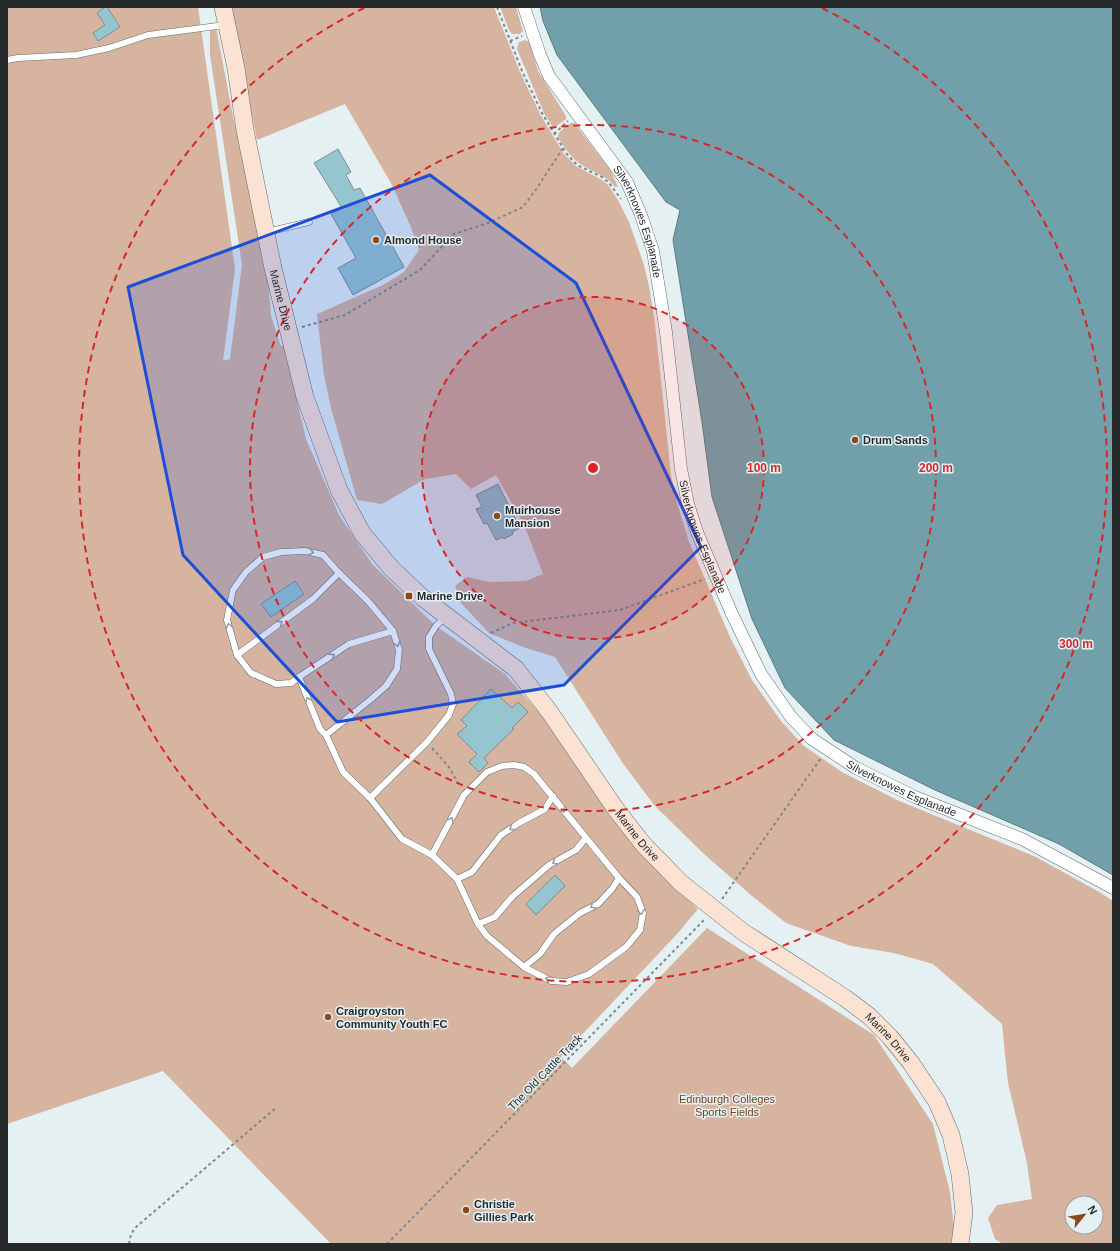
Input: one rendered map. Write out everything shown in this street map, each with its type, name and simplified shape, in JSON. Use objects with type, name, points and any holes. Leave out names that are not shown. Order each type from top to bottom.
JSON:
[{"type":"street","name":"Marine Drive","points":[[223,7],[236,68],[245,130],[273,268],[305,397],[339,490],[362,533],[392,570],[423,598],[516,669],[549,711],[615,808],[643,844],[681,883],[743,932],[845,998],[869,1016],[890,1037],[911,1063],[937,1102],[951,1135],[960,1174],[964,1213],[960,1244]]},
{"type":"street","name":"Silverknowes Esplanade","points":[[524,7],[540,55],[549,76],[627,182],[641,215],[653,251],[666,332],[681,469],[688,504],[697,532],[732,614],[761,674],[791,717],[812,739],[856,768],[915,797],[1022,839],[1113,888]]},
{"type":"lane","points":[[7,60],[76,55],[109,48],[148,35],[226,25]]},
{"type":"lane","points":[[266,232],[308,222]]},
{"type":"lane","points":[[326,735],[386,686],[397,668],[399,650],[392,631],[368,601],[339,573],[324,555],[304,551],[281,552],[263,557],[246,572],[233,590],[227,620],[237,655],[251,672],[276,684],[291,683],[349,644],[392,631]]},
{"type":"lane","points":[[237,655],[313,599],[339,573]]},
{"type":"lane","points":[[370,798],[427,742],[449,715],[453,704],[451,694],[430,649],[428,637],[446,616]]},
{"type":"lane","points":[[299,677],[320,729],[326,735],[343,772],[370,798],[402,839],[432,854],[457,879],[478,924],[487,936],[524,967],[551,981],[568,982],[589,974],[626,947],[640,930],[643,913],[637,897],[585,839],[553,796],[534,774],[524,767],[514,765],[502,766],[488,772],[464,795],[432,854]]},
{"type":"lane","points":[[457,879],[472,872],[501,835],[519,822],[545,809],[553,796]]},
{"type":"lane","points":[[478,924],[495,917],[512,897],[549,865],[576,850],[585,839]]},
{"type":"lane","points":[[524,967],[540,954],[554,934],[580,913],[598,904],[612,890],[619,878]]},
{"type":"path","points":[[497,7],[522,71],[542,113],[563,148],[577,165],[602,177],[609,183],[620,198],[641,215]]},
{"type":"path","points":[[554,134],[577,114]]},
{"type":"path","points":[[289,331],[346,314],[420,270],[454,234],[488,222],[523,207],[563,148]]},
{"type":"path","points":[[478,639],[513,624],[620,610],[715,574]]},
{"type":"path","points":[[427,742],[449,767],[464,795]]},
{"type":"path","name":"The Old Cattle Track","points":[[387,1244],[714,910],[827,749]]},
{"type":"path","points":[[129,1244],[131,1234],[136,1227],[277,1106]]},
{"type":"highlighted area","points":[[430,175],[576,283],[701,547],[564,685],[337,722],[183,555],[128,287]]},
{"type":"green space","name":"Edinburgh Colleges Sports Fields","points":[[7,7],[198,7],[235,269],[223,361],[230,359],[242,265],[210,55],[210,22],[216,27],[233,116],[256,216],[268,279],[271,316],[281,346],[284,346],[306,439],[339,515],[372,564],[436,626],[505,674],[543,717],[609,814],[650,863],[698,909],[678,933],[561,1057],[572,1068],[707,928],[874,1035],[933,1124],[950,1192],[954,1228],[951,1244],[331,1244],[163,1071],[7,1124]]},
{"type":"green space","points":[[229,7],[494,7],[520,72],[540,114],[564,154],[576,166],[602,180],[608,185],[618,200],[629,222],[644,265],[649,286],[655,324],[671,475],[677,503],[689,542],[730,637],[752,680],[781,721],[804,746],[842,772],[897,800],[1036,857],[1113,901],[1113,1244],[1003,1244],[995,1239],[988,1218],[997,1205],[1032,1199],[1027,1163],[1008,1083],[1002,1024],[933,964],[894,953],[851,946],[786,923],[752,896],[704,854],[654,805],[622,762],[555,657],[523,647],[489,633],[461,603],[455,586],[467,577],[490,582],[526,581],[543,574],[524,525],[496,475],[471,489],[456,474],[425,479],[382,504],[357,500],[331,408],[324,375],[317,314],[383,285],[404,272],[419,250],[410,225],[392,185],[345,104],[257,140]]},
{"type":"green space","points":[[500,7],[516,7],[523,31],[520,34],[512,34],[509,30]]},
{"type":"green space","points":[[525,40],[529,42],[538,71],[566,116],[566,119],[555,127],[552,126],[544,113],[517,49],[519,42]]},
{"type":"green space","points":[[571,123],[574,123],[611,171],[618,187],[615,187],[607,179],[579,163],[566,149],[558,136],[561,130]]},
{"type":"water","name":"Drum Sands","points":[[540,7],[1113,7],[1113,875],[1059,844],[935,790],[834,740],[785,688],[752,619],[712,497],[702,422],[673,240],[680,210],[666,202],[557,55],[543,21]]},
{"type":"building","points":[[107,7],[120,27],[98,41],[93,33],[105,25],[97,13]]},
{"type":"building","name":"Almond House","points":[[338,149],[351,172],[346,175],[354,190],[360,188],[404,267],[353,295],[338,268],[356,258],[331,214],[342,208],[314,163]]},
{"type":"building","name":"Muirhouse Mansion","points":[[498,484],[520,528],[512,532],[513,534],[504,539],[503,537],[496,540],[487,523],[484,524],[476,509],[482,507],[476,495]]},
{"type":"building","points":[[295,581],[304,594],[271,617],[261,604]]},
{"type":"building","points":[[491,689],[512,708],[518,702],[528,712],[512,728],[514,729],[484,758],[488,763],[479,772],[469,762],[477,754],[457,734],[467,726],[461,720]]},
{"type":"building","points":[[555,875],[565,886],[536,915],[526,904]]},
{"type":"place","name":"Almond House","points":[[376,240]]},
{"type":"place","name":"Drum Sands","points":[[855,440]]},
{"type":"place","name":"Muirhouse Mansion","points":[[497,516]]},
{"type":"place","name":"Marine Drive","points":[[409,596]]},
{"type":"place","name":"Craigroyston Community Youth FC","points":[[328,1017]]},
{"type":"place","name":"Christie Gillies Park","points":[[466,1210]]}]
